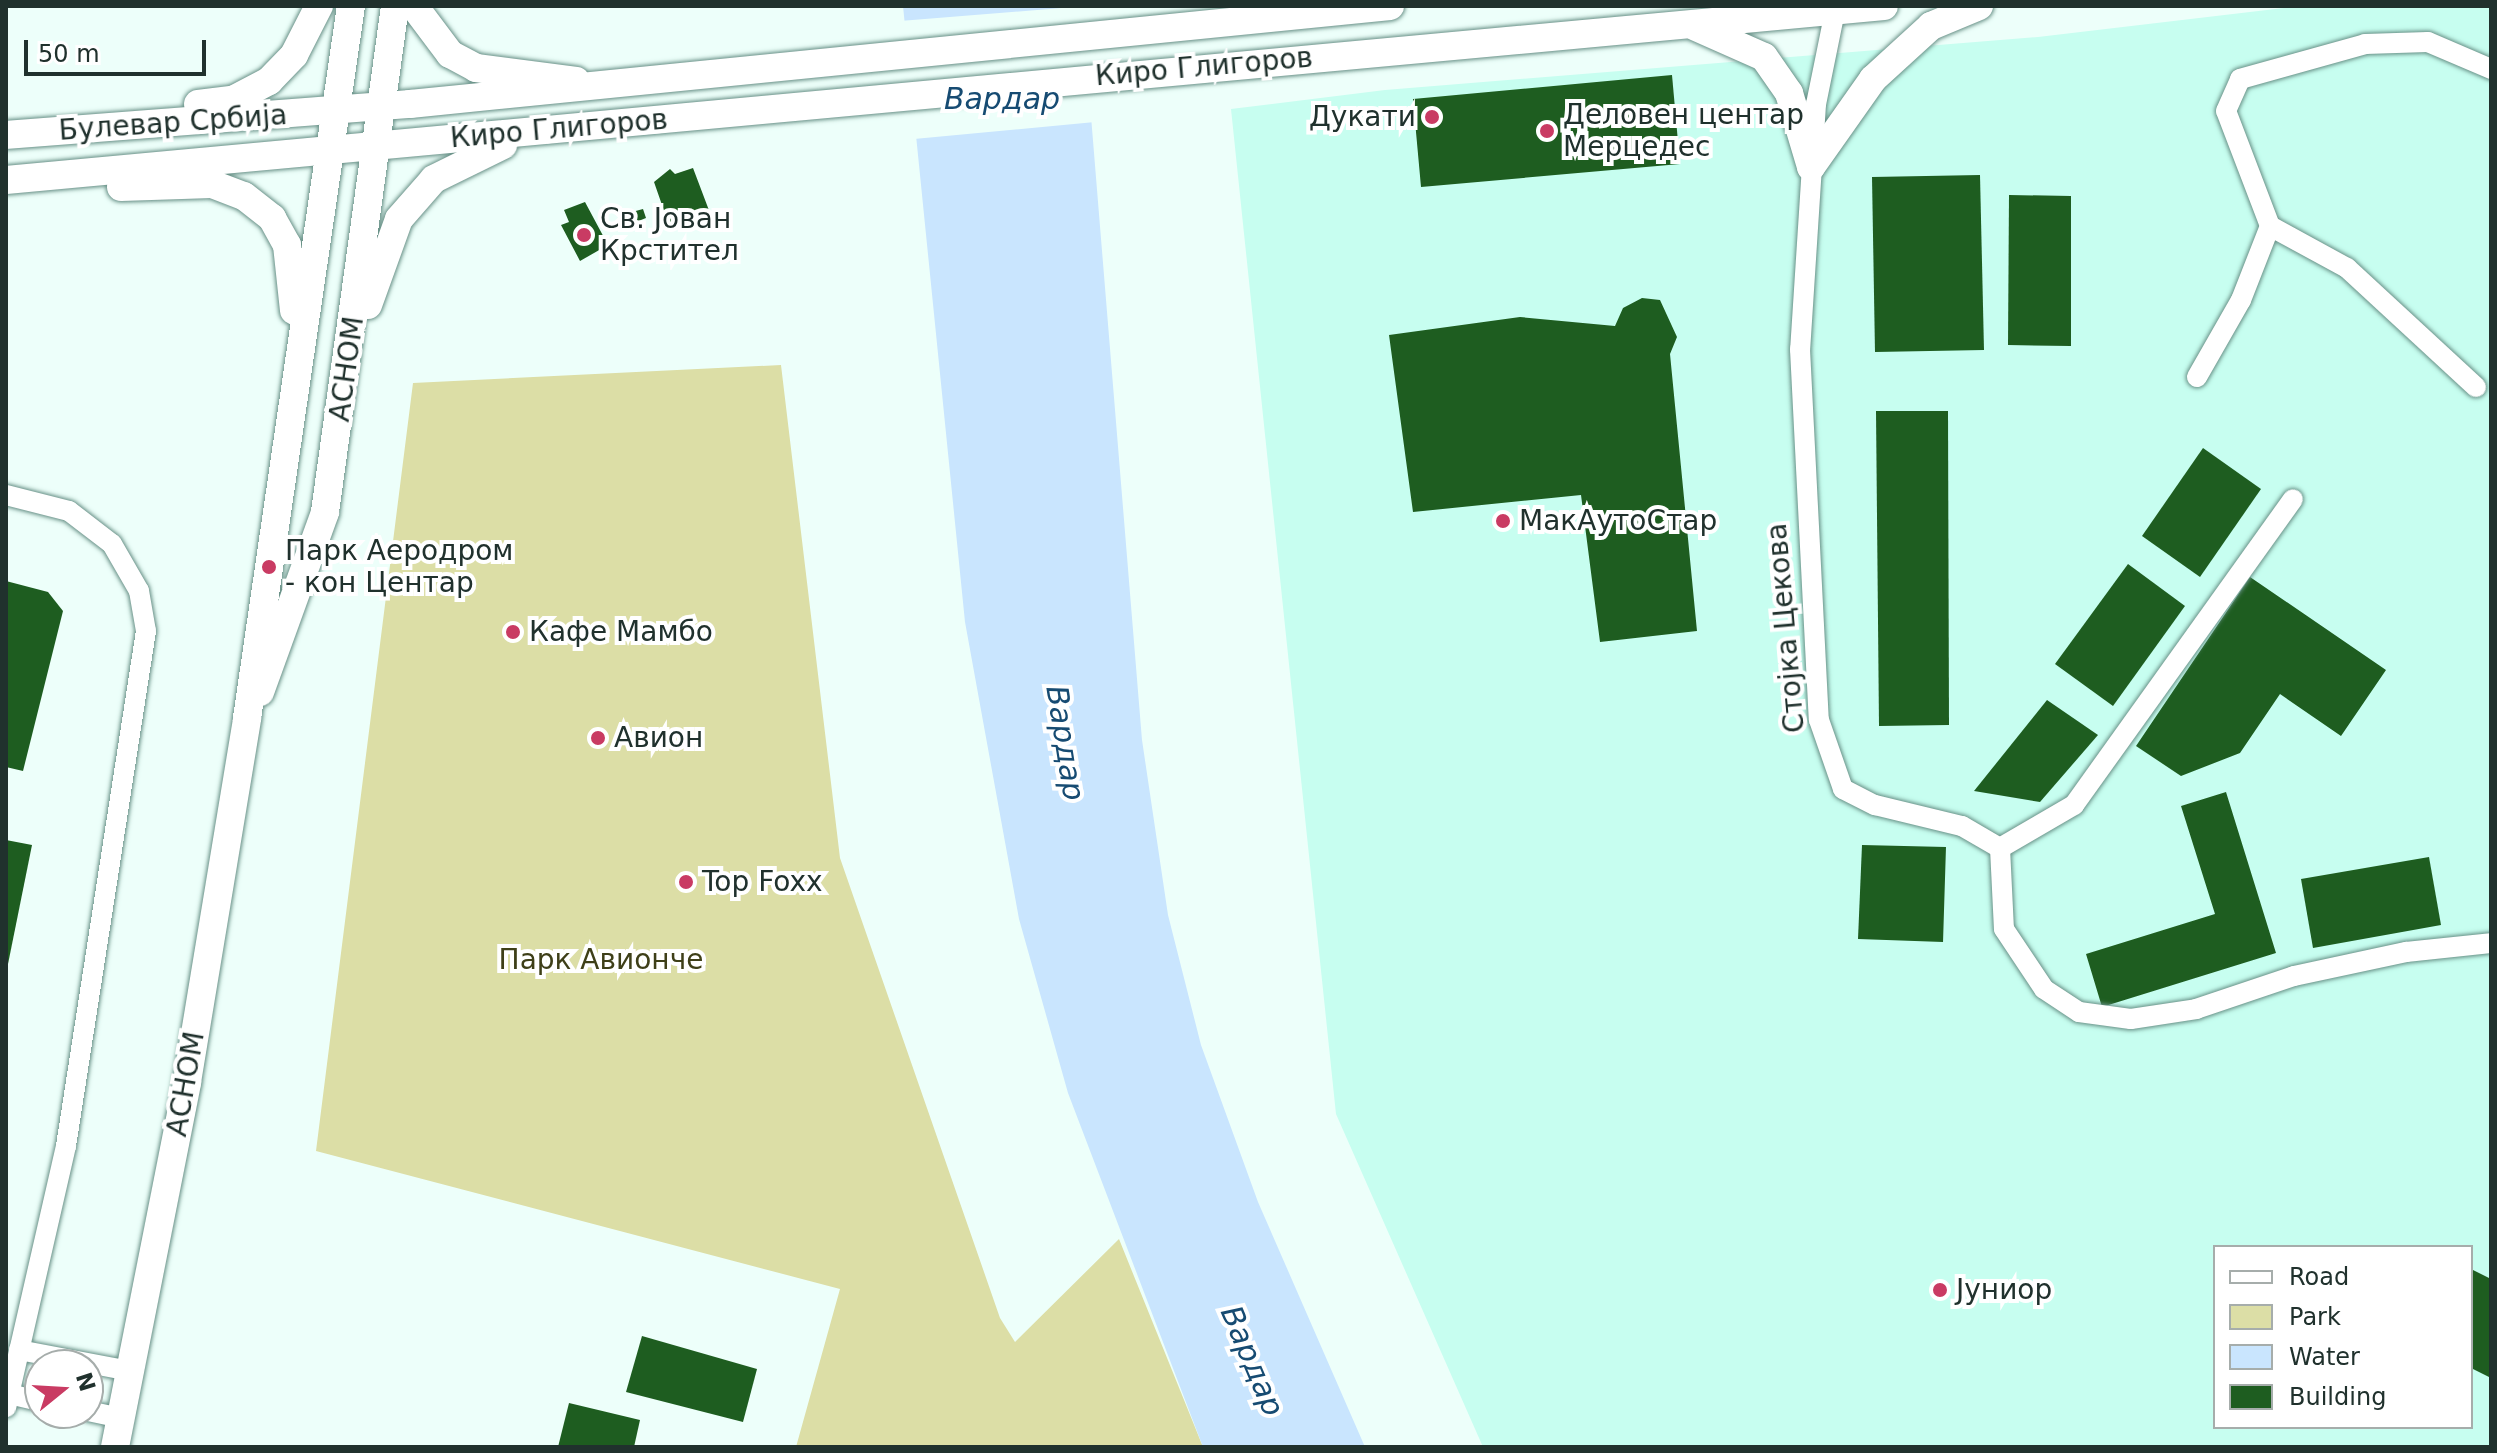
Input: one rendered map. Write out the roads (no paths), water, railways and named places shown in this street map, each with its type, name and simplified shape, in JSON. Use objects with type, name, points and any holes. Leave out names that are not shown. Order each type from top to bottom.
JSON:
[{"type":"street","points":[[15,134],[75,118],[233,100],[269,81],[294,55],[319,6]]},
{"type":"street","name":"АСНОМ","points":[[115,1447],[247,718],[334,149],[351,6]]},
{"type":"street","name":"АСНОМ","points":[[247,718],[325,512],[347,382],[395,6]]},
{"type":"street","points":[[414,6],[450,54],[476,68],[534,70],[596,86]]},
{"type":"street","name":"Киро Глигоров","points":[[339,110],[596,86],[730,68],[1390,6]]},
{"type":"street","name":"Киро Глигоров","points":[[334,149],[534,133],[1239,64],[1884,6]]},
{"type":"street","points":[[1811,167],[1873,79],[1931,26],[1979,6]]},
{"type":"street","name":"Стојка Цекова","points":[[1835,9],[1811,167],[1802,261],[1801,448],[1827,759],[1843,789],[1875,805],[1962,826],[2000,848]]},
{"type":"street","points":[[1687,24],[1764,57],[1789,93],[1811,167]]},
{"type":"street","points":[[2476,387],[2347,268],[2270,226],[2226,111],[2240,79],[2365,44],[2428,42],[2491,69]]},
{"type":"street","name":"Булевар Србија","points":[[15,134],[339,110]]},
{"type":"street","points":[[347,382],[399,219],[461,161],[534,133]]},
{"type":"street","name":"Булевар Србија","points":[[18,178],[334,149]]},
{"type":"street","points":[[18,178],[89,190],[212,184],[272,218],[295,277],[280,490]]},
{"type":"street","points":[[2197,377],[2241,300],[2270,226]]},
{"type":"street","points":[[6,495],[69,511],[112,544],[139,591],[146,631],[88,1020],[8,1401]]},
{"type":"street","points":[[2293,499],[2074,805],[2000,848],[2004,929],[2044,989],[2079,1012],[2131,1019],[2196,1009],[2294,976],[2406,952],[2491,943]]},
{"type":"street","points":[[19,1350],[130,1371]]},
{"type":"street","points":[[104,1414],[122,1418]]},
{"type":"water","name":"Вардар","points":[[903,6],[1082,6],[1142,740],[1168,915],[1201,1045],[1258,1202],[1365,1447],[1203,1447],[1068,1093],[1019,919],[965,622]]},
{"type":"place","name":"Дукати","points":[[1432,117]]},
{"type":"place","name":"Деловен центар Мерцедес","points":[[1547,131]]},
{"type":"place","name":"Св. Јован Крстител","points":[[584,235]]},
{"type":"place","name":"МакАутоСтар","points":[[1503,521]]},
{"type":"place","name":"Парк Аеродром - кон Центар","points":[[269,567]]},
{"type":"place","name":"Кафе Мамбо","points":[[513,632]]},
{"type":"place","name":"Авион","points":[[598,738]]},
{"type":"place","name":"Top Foxx","points":[[686,882]]},
{"type":"place","name":"Јуниор","points":[[1940,1290]]},
{"type":"park label","name":"Парк Авионче","points":[[601,960]]}]
